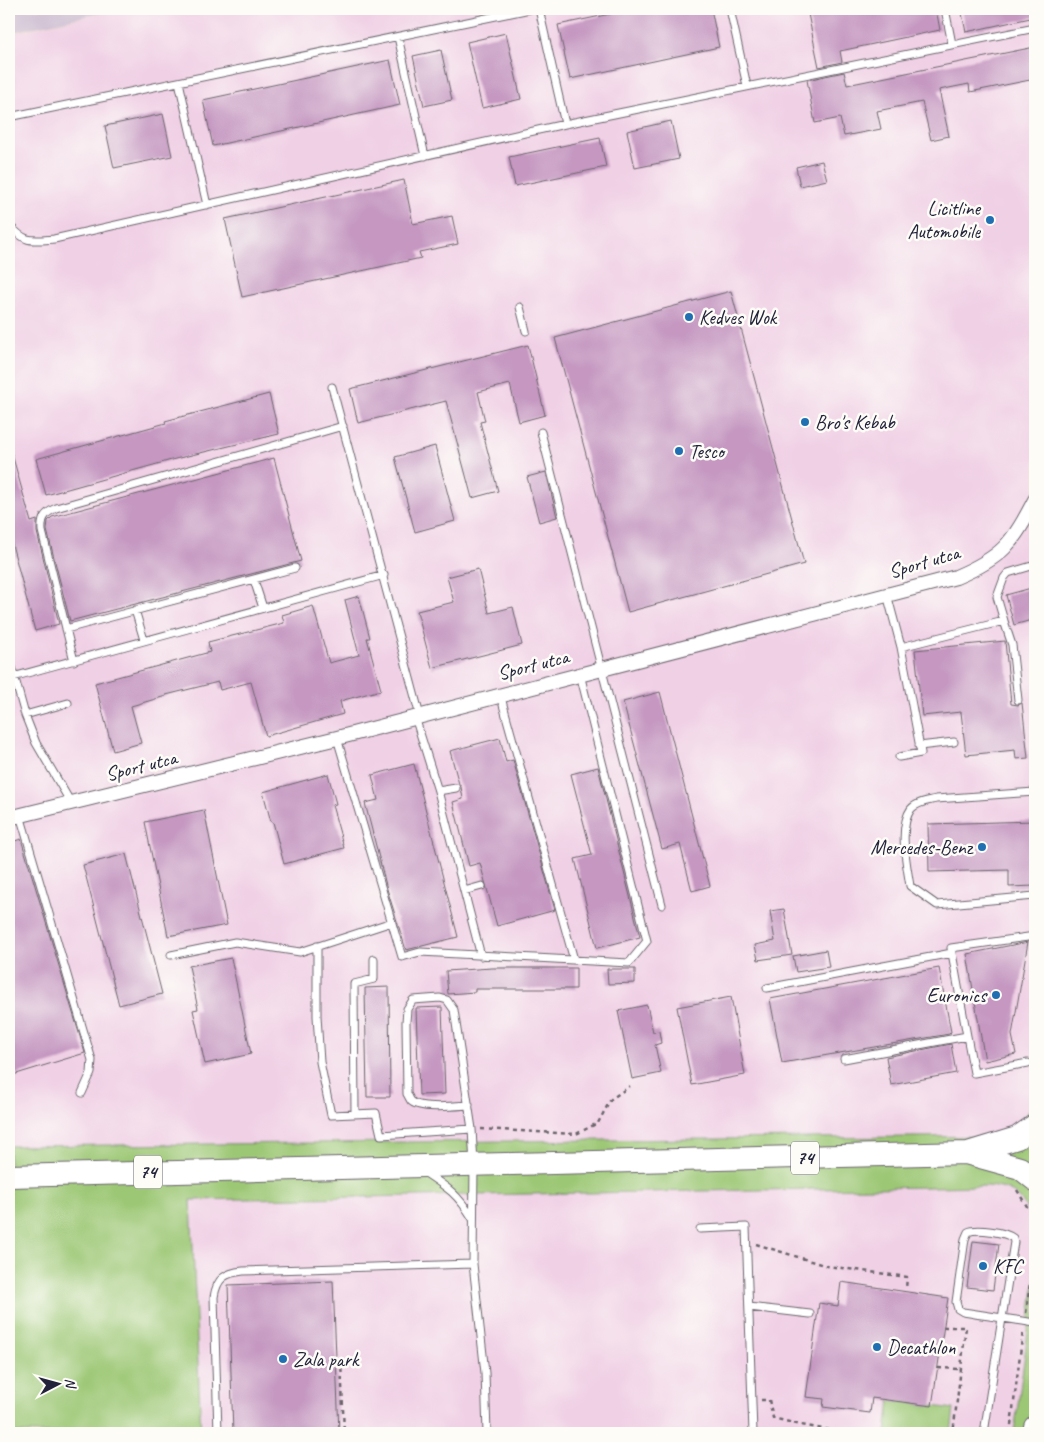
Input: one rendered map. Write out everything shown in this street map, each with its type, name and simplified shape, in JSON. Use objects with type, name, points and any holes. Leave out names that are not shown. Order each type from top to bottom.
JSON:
[{"type":"main road","name":"74","points":[[968,1154],[1017,1138],[1035,1125]]},
{"type":"main road","name":"74","points":[[1035,1125],[1030,1133],[1027,1150],[1029,1166],[1035,1179]]},
{"type":"main road","name":"74","points":[[9,1176],[968,1154],[1020,1168],[1035,1179]]},
{"type":"main road","points":[[1034,1433],[1035,1427]]},
{"type":"street","name":"Sport utca","points":[[14,817],[337,738],[956,576],[993,558],[1019,531],[1035,500]]},
{"type":"lane","points":[[9,118],[530,9]]},
{"type":"lane","points":[[539,9],[565,124]]},
{"type":"lane","points":[[730,9],[747,86]]},
{"type":"lane","points":[[945,9],[952,44]]},
{"type":"lane","points":[[9,225],[20,237],[33,241],[54,239],[565,124],[1035,28]]},
{"type":"lane","points":[[398,37],[425,156]]},
{"type":"lane","points":[[179,82],[207,205]]},
{"type":"lane","points":[[520,306],[526,331]]},
{"type":"lane","points":[[332,387],[384,576],[418,716],[482,956]]},
{"type":"lane","points":[[74,661],[42,530],[41,524],[46,514],[56,508],[343,426]]},
{"type":"lane","points":[[541,432],[662,905]]},
{"type":"lane","points":[[1018,700],[1012,645],[997,597],[1004,578],[1008,573],[1035,565]]},
{"type":"lane","points":[[66,628],[296,568]]},
{"type":"lane","points":[[11,677],[384,576]]},
{"type":"lane","points":[[254,580],[263,608]]},
{"type":"lane","points":[[887,594],[901,647],[921,753],[899,757]]},
{"type":"lane","points":[[135,610],[144,640]]},
{"type":"lane","points":[[901,647],[1004,621]]},
{"type":"lane","points":[[9,657],[11,677],[36,743],[71,804]]},
{"type":"lane","points":[[337,738],[402,957],[420,952],[629,963],[647,941],[580,674]]},
{"type":"lane","points":[[500,694],[574,960]]},
{"type":"lane","points":[[25,715],[68,704]]},
{"type":"lane","points":[[919,746],[954,742]]},
{"type":"lane","points":[[438,792],[456,788]]},
{"type":"lane","points":[[1035,792],[936,799],[921,803],[910,810],[904,832],[910,886],[937,905],[1035,896]]},
{"type":"lane","points":[[14,817],[92,1060],[92,1073],[82,1093]]},
{"type":"lane","points":[[464,890],[482,886]]},
{"type":"lane","points":[[171,955],[235,942],[300,952],[392,922]]},
{"type":"lane","points":[[1028,1063],[974,1073],[951,948],[1035,936]]},
{"type":"lane","points":[[317,946],[319,1053],[331,1115],[376,1113],[381,1135],[472,1129]]},
{"type":"lane","points":[[767,988],[952,953]]},
{"type":"lane","points":[[355,1114],[354,984],[374,979],[374,959]]},
{"type":"lane","points":[[468,1105],[417,1105],[407,1094],[406,1022],[407,1009],[413,1000],[440,998],[447,1000],[454,1010],[472,1129],[474,1165],[473,1264],[485,1373],[486,1433]]},
{"type":"lane","points":[[844,1058],[967,1036]]},
{"type":"lane","points":[[415,1166],[452,1191],[463,1202],[473,1219]]},
{"type":"lane","points":[[700,1229],[746,1227],[753,1433]]},
{"type":"lane","points":[[984,1433],[1003,1318],[1013,1238],[1006,1234],[972,1230],[968,1232],[964,1239],[956,1305],[958,1309],[963,1312],[1003,1318],[1025,1321],[1035,1323]]},
{"type":"lane","points":[[218,1433],[214,1297],[215,1286],[230,1272],[473,1264]]},
{"type":"lane","points":[[749,1307],[810,1314]]},
{"type":"path","points":[[472,1129],[576,1134],[598,1122],[611,1099],[630,1086]]},
{"type":"path","points":[[747,1241],[827,1266],[907,1277],[906,1289]]},
{"type":"path","points":[[1010,1433],[1035,1248]]},
{"type":"path","points":[[943,1326],[966,1327],[953,1433]]},
{"type":"path","points":[[341,1361],[344,1433]]},
{"type":"path","points":[[938,1368],[960,1369]]},
{"type":"path","points":[[752,1399],[769,1400],[773,1418],[846,1433]]},
{"type":"shaded area","points":[[9,9],[118,9],[9,33]]},
{"type":"shaded area","points":[[118,9],[1035,9],[1035,1104],[1007,1136],[9,1146],[9,34]]},
{"type":"shaded area","points":[[987,1186],[1005,1188],[1018,1195],[1035,1222],[1035,1281],[1014,1433],[201,1433],[190,1200]]},
{"type":"green space","points":[[1035,1104],[1035,1222],[1021,1200],[1012,1192],[998,1187],[987,1186],[191,1200],[201,1433],[9,1433],[9,1146],[1007,1136]]},
{"type":"green space","points":[[1035,1281],[1035,1433],[1014,1433]]},
{"type":"green space","points":[[890,1400],[954,1409],[951,1433],[886,1433]]},
{"type":"building","points":[[634,9],[711,9],[719,47],[570,79],[558,25]]},
{"type":"building","points":[[807,9],[936,9],[940,30],[840,51],[842,62],[819,67]]},
{"type":"building","points":[[961,9],[1035,9],[1035,17],[966,32]]},
{"type":"building","points":[[506,33],[521,99],[482,108],[467,42]]},
{"type":"building","points":[[1035,47],[1035,79],[970,92],[969,84],[939,90],[949,136],[931,140],[922,102],[877,111],[881,129],[844,136],[840,118],[815,123],[807,80],[844,72],[847,85]]},
{"type":"building","points":[[441,50],[452,100],[424,106],[413,56]]},
{"type":"building","points":[[390,60],[400,105],[213,146],[203,100]]},
{"type":"building","points":[[163,114],[172,156],[114,168],[105,126]]},
{"type":"building","points":[[671,121],[679,159],[635,168],[627,131]]},
{"type":"building","points":[[600,138],[606,167],[515,186],[509,157]]},
{"type":"building","points":[[822,161],[827,180],[800,186],[796,167]]},
{"type":"building","points":[[404,180],[413,224],[452,216],[458,244],[419,252],[421,258],[242,297],[225,219]]},
{"type":"building","name":"Tesco","points":[[731,291],[804,564],[628,612],[555,338]]},
{"type":"building","points":[[528,345],[545,415],[519,422],[510,384],[478,392],[485,421],[480,422],[498,491],[472,498],[446,401],[358,423],[350,389]]},
{"type":"building","points":[[269,394],[279,434],[175,459],[46,495],[36,459],[166,423],[165,421]]},
{"type":"building","points":[[435,446],[455,521],[415,532],[395,457]]},
{"type":"building","points":[[12,454],[31,522],[37,520],[37,532],[59,624],[35,631],[9,533],[9,455]]},
{"type":"building","points":[[274,458],[301,561],[70,621],[47,530],[48,521],[52,517]]},
{"type":"building","points":[[546,472],[557,517],[539,522],[527,477]]},
{"type":"building","points":[[478,569],[489,613],[513,607],[522,645],[432,668],[417,611],[454,602],[447,577]]},
{"type":"building","points":[[1035,587],[1035,619],[1014,625],[1006,595]]},
{"type":"building","points":[[359,596],[370,638],[367,638],[381,690],[340,701],[343,714],[266,736],[251,682],[220,690],[218,682],[131,706],[141,743],[113,751],[95,683],[210,652],[208,642],[284,623],[282,615],[313,606],[329,663],[359,655],[345,600]]},
{"type":"building","points":[[1005,641],[1011,704],[1018,705],[1022,703],[1028,758],[1016,759],[1015,750],[966,755],[961,712],[922,716],[915,650]]},
{"type":"building","points":[[660,692],[710,886],[692,891],[680,844],[662,849],[623,702]]},
{"type":"building","points":[[500,738],[506,762],[513,760],[555,910],[497,926],[480,863],[469,866],[453,802],[463,799],[450,751]]},
{"type":"building","points":[[414,764],[458,937],[406,950],[387,889],[365,803],[378,800],[372,775]]},
{"type":"building","points":[[598,767],[640,937],[597,948],[575,859],[592,855],[571,774]]},
{"type":"building","points":[[328,774],[336,804],[332,805],[344,848],[284,864],[263,792]]},
{"type":"building","points":[[204,810],[227,925],[168,936],[145,822]]},
{"type":"building","name":"Mercedes-Benz","points":[[1035,821],[1035,886],[1009,887],[1009,870],[929,872],[928,824]]},
{"type":"building","points":[[21,839],[85,1053],[13,1075],[9,1062],[9,843]]},
{"type":"building","points":[[126,854],[162,994],[119,1005],[83,865]]},
{"type":"building","points":[[784,909],[792,955],[758,960],[755,945],[775,941],[770,911]]},
{"type":"building","name":"Euronics","points":[[1028,942],[1012,1035],[1016,1054],[985,1061],[967,954]]},
{"type":"building","points":[[826,950],[829,967],[796,972],[793,956]]},
{"type":"building","points":[[231,958],[251,1054],[205,1064],[193,1010],[198,1009],[189,966]]},
{"type":"building","points":[[492,968],[576,968],[576,989],[475,989],[475,992],[448,994],[446,971]]},
{"type":"building","points":[[939,968],[951,1032],[949,1034],[782,1063],[770,999]]},
{"type":"building","points":[[607,969],[635,969],[635,983],[608,984]]},
{"type":"building","points":[[389,987],[390,1097],[367,1097],[365,988]]},
{"type":"building","points":[[731,997],[745,1075],[692,1085],[677,1007]]},
{"type":"building","points":[[647,1005],[653,1032],[659,1031],[661,1043],[655,1045],[661,1073],[632,1079],[618,1011]]},
{"type":"building","points":[[442,1007],[445,1094],[419,1095],[416,1008]]},
{"type":"building","points":[[951,1044],[956,1073],[891,1085],[886,1057]]},
{"type":"building","name":"KFC","points":[[973,1241],[999,1244],[993,1290],[967,1287]]},
{"type":"building","name":"Zala park","points":[[333,1281],[339,1433],[233,1433],[228,1285]]},
{"type":"building","name":"Decathlon","points":[[841,1282],[948,1298],[932,1406],[872,1398],[870,1413],[823,1407],[824,1399],[806,1397],[819,1303],[838,1306]]},
{"type":"place","name":"Licitline Automobile","points":[[990,220]]},
{"type":"place","name":"Kedves Wok","points":[[689,317]]},
{"type":"place","name":"Bro's Kebab","points":[[805,422]]},
{"type":"place","name":"Tesco","points":[[679,451]]},
{"type":"place","name":"Mercedes-Benz","points":[[982,847]]},
{"type":"place","name":"Euronics","points":[[996,995]]},
{"type":"place","name":"KFC","points":[[983,1266]]},
{"type":"place","name":"Decathlon","points":[[877,1347]]},
{"type":"place","name":"Zala park","points":[[283,1359]]}]
